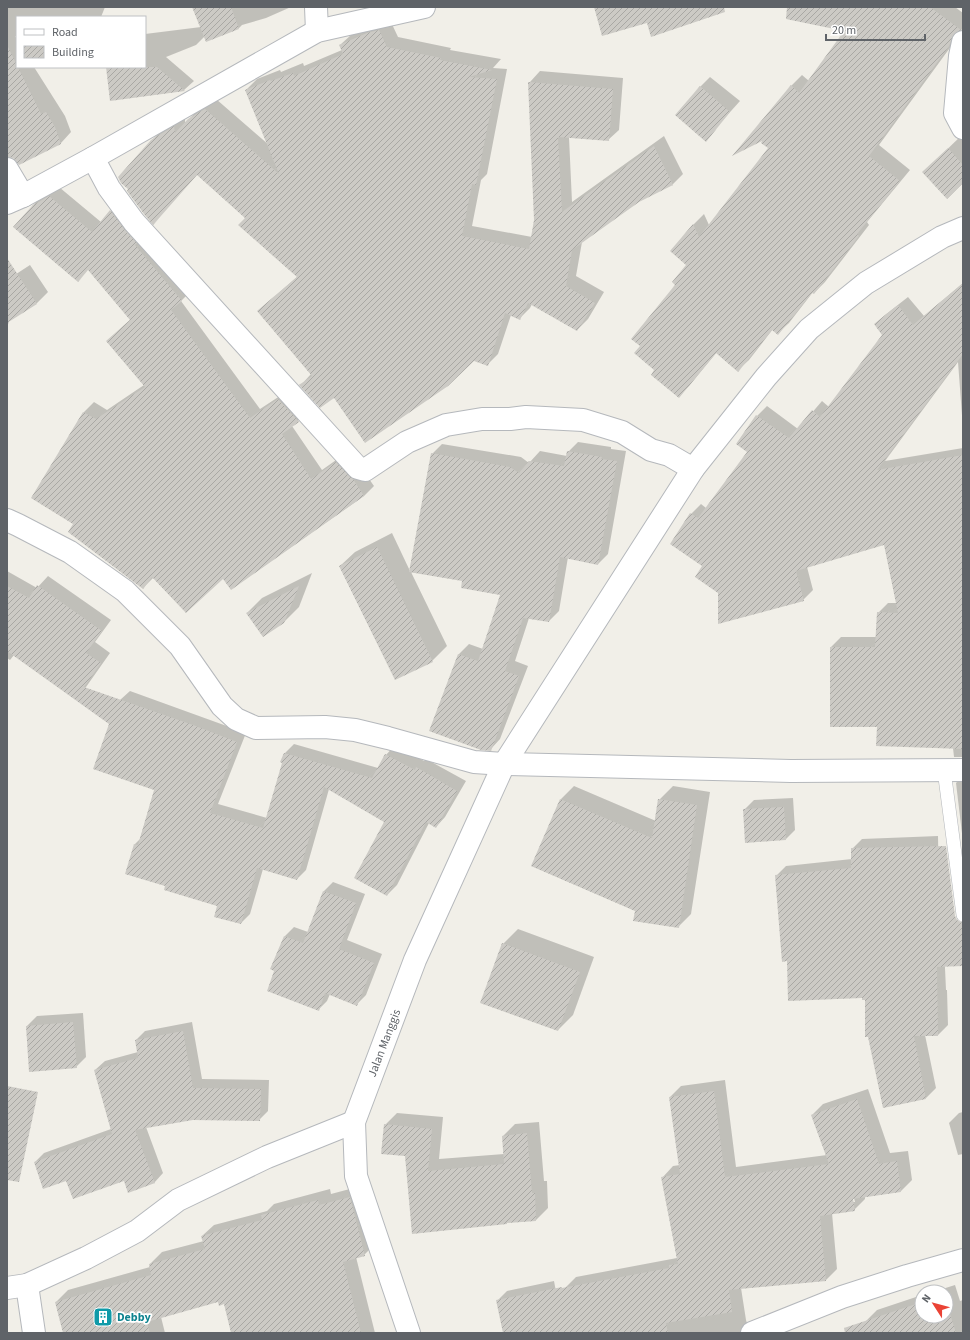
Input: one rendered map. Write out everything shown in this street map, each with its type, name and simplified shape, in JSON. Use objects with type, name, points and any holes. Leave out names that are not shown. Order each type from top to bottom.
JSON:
[{"type":"street","points":[[316,7],[317,31]]},
{"type":"street","points":[[7,169],[15,199],[93,158],[317,31],[424,7]]},
{"type":"street","points":[[963,42],[960,56],[955,113],[963,128]]},
{"type":"street","points":[[93,158],[109,188],[134,222],[358,468],[365,470],[407,442],[446,425],[482,419],[510,419],[526,417],[583,420],[622,432],[651,450],[669,455],[693,469]]},
{"type":"street","name":"Jalan Manggis","points":[[409,1333],[356,1176],[354,1122],[415,960],[504,764],[693,469],[766,377],[809,329],[866,282],[942,237],[963,228]]},
{"type":"street","points":[[7,520],[70,552],[125,591],[180,646],[222,706],[236,720],[256,728],[326,727],[355,730],[474,762],[504,764],[791,771],[953,770]]},
{"type":"street","points":[[34,1333],[17,1287],[86,1258],[137,1231],[178,1200],[267,1157],[354,1122]]},
{"type":"street","points":[[752,1333],[842,1297],[963,1260]]},
{"type":"lane","points":[[953,770],[963,915]]},
{"type":"building","points":[[192,7],[231,7],[239,29],[206,42]]},
{"type":"building","points":[[594,7],[724,7],[725,12],[651,37],[647,23],[602,36]]},
{"type":"building","points":[[787,7],[930,7],[961,30],[954,34],[949,46],[869,156],[900,181],[857,234],[859,236],[814,294],[812,293],[778,335],[772,330],[738,372],[716,353],[679,398],[651,375],[654,370],[634,353],[640,346],[631,339],[675,285],[672,282],[686,265],[670,251],[693,224],[699,237],[768,148],[761,143],[762,141],[732,156],[791,85],[799,93],[844,31],[786,19]]},
{"type":"building","points":[[379,30],[387,47],[441,58],[440,60],[492,70],[469,77],[497,79],[476,185],[472,184],[462,236],[529,249],[534,220],[528,82],[613,89],[609,141],[558,137],[562,212],[654,146],[673,185],[639,202],[572,250],[566,286],[595,303],[577,331],[528,303],[520,320],[505,313],[488,366],[474,361],[448,386],[365,443],[334,398],[320,408],[299,385],[312,376],[257,311],[297,277],[238,225],[245,218],[197,175],[153,225],[118,177],[151,140],[174,126],[175,133],[188,119],[205,109],[279,174],[245,90],[293,73],[294,76],[343,54],[339,45],[367,33]]},
{"type":"building","points":[[7,45],[16,63],[16,68],[18,68],[41,114],[46,112],[55,127],[61,144],[19,165],[13,158],[7,157]]},
{"type":"building","points":[[157,67],[185,91],[110,101],[106,68]]},
{"type":"building","points":[[700,86],[730,112],[706,142],[675,115]]},
{"type":"building","points":[[948,148],[963,165],[963,183],[947,199],[922,172]]},
{"type":"building","points":[[49,196],[92,232],[110,210],[137,243],[135,245],[182,301],[171,310],[250,418],[278,399],[299,422],[282,434],[311,479],[336,462],[353,479],[364,496],[231,590],[223,579],[186,613],[152,577],[143,589],[68,532],[73,524],[31,498],[83,412],[96,419],[145,387],[106,341],[130,320],[88,270],[78,282],[13,227],[32,206]]},
{"type":"building","points":[[7,258],[37,304],[7,323]]},
{"type":"building","points":[[963,283],[963,354],[877,470],[963,455],[963,749],[876,746],[877,727],[830,727],[830,647],[875,647],[877,612],[898,613],[884,545],[796,571],[804,601],[718,624],[718,593],[695,577],[702,566],[670,544],[690,513],[698,518],[747,452],[736,444],[756,415],[789,438],[812,410],[820,417],[882,335],[874,324],[898,305],[913,325]]},
{"type":"building","points":[[567,451],[617,461],[598,565],[560,557],[549,622],[523,618],[505,671],[519,676],[491,751],[481,750],[429,731],[458,654],[478,661],[500,595],[461,588],[462,581],[409,572],[431,453],[510,467],[519,473],[529,461],[564,466]]},
{"type":"building","points":[[377,547],[433,662],[395,680],[339,566]]},
{"type":"building","points":[[37,585],[102,631],[86,653],[101,663],[84,687],[237,742],[210,813],[263,828],[282,763],[280,762],[284,753],[372,778],[385,754],[415,770],[416,767],[457,791],[436,828],[426,822],[387,896],[354,878],[384,822],[324,787],[297,880],[257,868],[241,924],[214,917],[217,906],[164,890],[165,886],[125,874],[134,844],[138,845],[154,790],[93,769],[109,724],[7,651],[7,586],[29,598]]},
{"type":"building","points":[[299,586],[284,623],[263,637],[246,613]]},
{"type":"building","points":[[560,799],[652,838],[658,799],[697,805],[679,928],[633,921],[635,911],[531,866]]},
{"type":"building","points":[[784,807],[786,840],[745,843],[743,809]]},
{"type":"building","points":[[946,846],[955,916],[957,920],[963,923],[963,966],[937,967],[938,1036],[914,1036],[926,1099],[883,1108],[868,1037],[865,1037],[865,1000],[862,1000],[862,998],[788,1001],[787,961],[782,962],[775,875],[851,868],[851,848]]},
{"type":"building","points":[[323,891],[356,903],[339,949],[374,963],[357,1006],[325,993],[319,1011],[267,991],[274,971],[270,969],[284,936],[303,943]]},
{"type":"building","points":[[502,943],[580,972],[558,1031],[480,1003]]},
{"type":"building","points":[[73,1022],[77,1068],[29,1072],[26,1026]]},
{"type":"building","points":[[183,1031],[193,1088],[261,1089],[260,1121],[193,1120],[135,1130],[155,1183],[128,1193],[124,1181],[73,1199],[66,1181],[43,1189],[34,1162],[112,1134],[94,1070],[138,1058],[135,1040]]},
{"type":"building","points":[[7,1086],[38,1092],[19,1182],[7,1180]]},
{"type":"building","points":[[714,1091],[725,1177],[829,1164],[811,1115],[857,1099],[879,1164],[897,1161],[901,1192],[853,1199],[855,1211],[820,1216],[826,1281],[729,1290],[732,1312],[666,1323],[668,1333],[503,1333],[496,1300],[669,1268],[669,1265],[678,1264],[661,1177],[680,1174],[669,1097]]},
{"type":"building","points":[[384,1124],[432,1129],[428,1171],[504,1164],[502,1136],[527,1133],[532,1193],[535,1193],[536,1221],[412,1234],[405,1156],[381,1154]]},
{"type":"building","points":[[350,1197],[365,1256],[343,1262],[361,1333],[231,1333],[224,1304],[219,1306],[218,1302],[147,1322],[150,1333],[63,1333],[55,1302],[151,1275],[149,1264],[205,1249],[201,1236],[262,1220],[261,1215],[318,1200],[319,1205]]},
{"type":"building","points":[[914,1305],[914,1324],[953,1324],[956,1333],[845,1333],[844,1328]]},
{"type":"place","name":"Debby","points":[[103,1317]]}]
